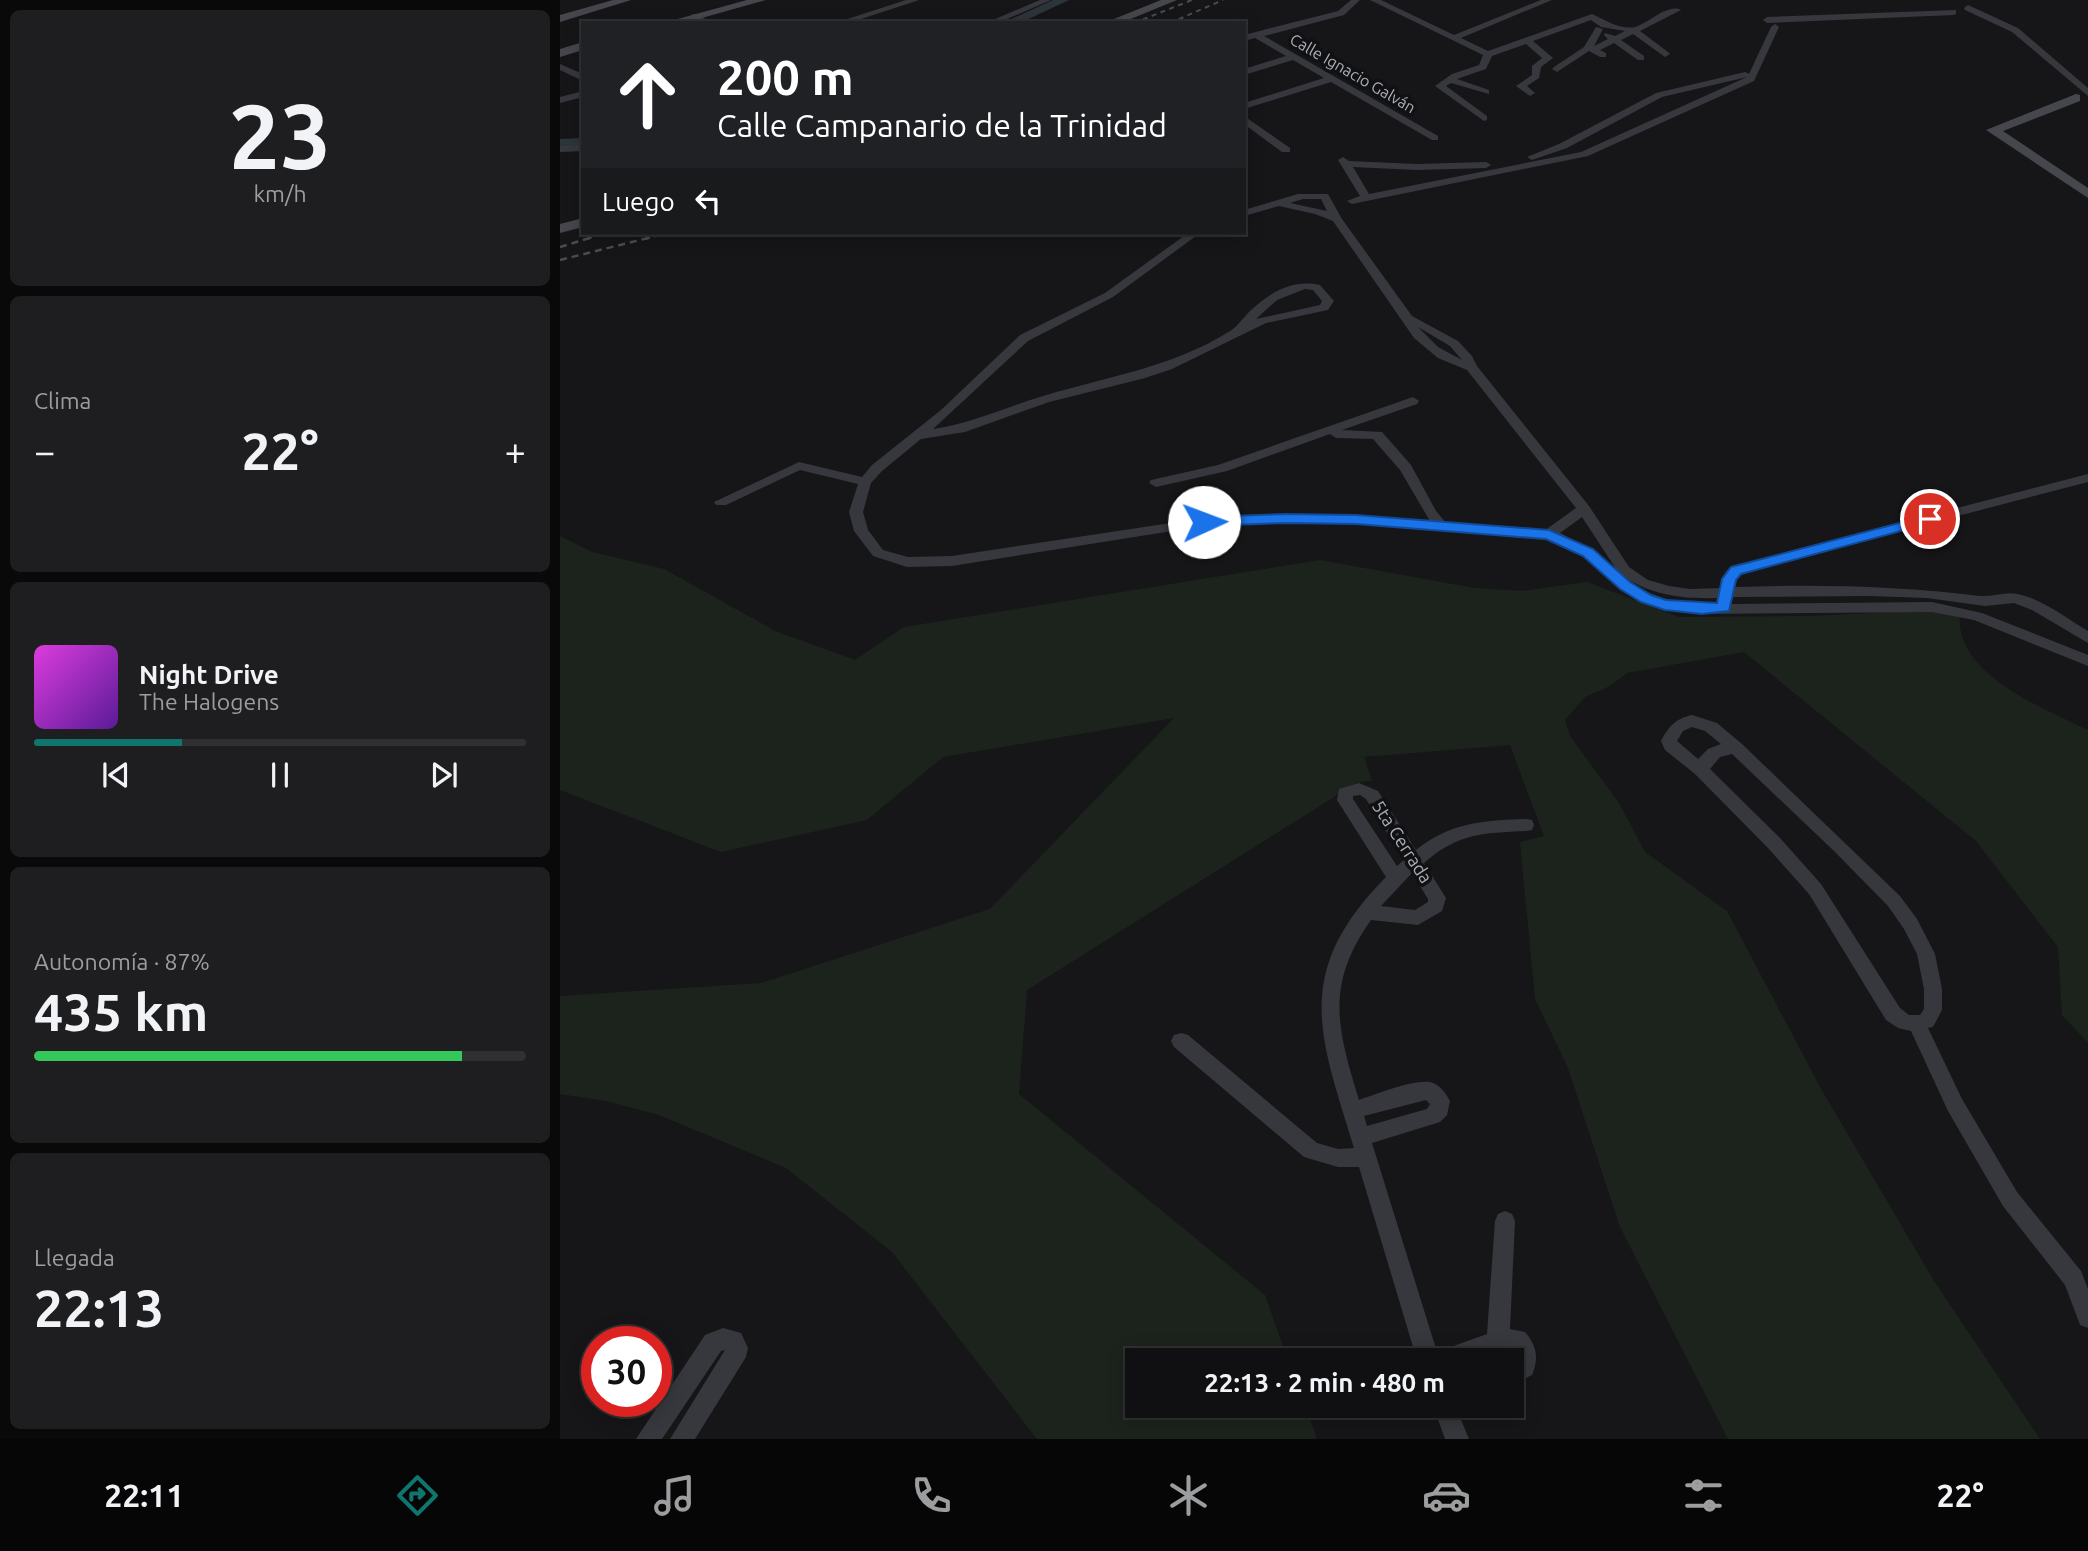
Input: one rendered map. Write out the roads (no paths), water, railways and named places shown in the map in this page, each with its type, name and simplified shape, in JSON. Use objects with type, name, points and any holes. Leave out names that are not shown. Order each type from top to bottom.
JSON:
[{"type":"street","points":[[560,17],[613,0]]},
{"type":"street","points":[[560,17],[625,0]]},
{"type":"street","points":[[676,21],[760,0]]},
{"type":"street","points":[[859,20],[915,0]]},
{"type":"street","points":[[1019,0],[1031,6]]},
{"type":"street","points":[[995,21],[1047,0]]},
{"type":"street","points":[[1115,21],[1171,0]]},
{"type":"street","points":[[1246,38],[1341,13],[1356,0]]},
{"type":"street","points":[[1374,0],[1488,54],[1587,18],[1641,58]]},
{"type":"street","points":[[1453,38],[1548,0]]},
{"type":"street","points":[[831,21],[893,2]]},
{"type":"street","points":[[1602,55],[1593,50],[1677,10]]},
{"type":"street","points":[[1352,201],[1523,163],[1584,154],[1751,79],[1770,37],[1766,25],[1794,19],[1966,10],[2006,31],[2083,99]]},
{"type":"street","points":[[1557,69],[1584,54],[1594,42],[1600,27],[1623,15]]},
{"type":"street","points":[[695,16],[704,21]]},
{"type":"street","points":[[1600,27],[1633,30],[1665,54]]},
{"type":"street","name":"Calle Ignacio Galván","points":[[1256,35],[1435,138]]},
{"type":"street","points":[[1528,41],[1548,58],[1537,66],[1536,76],[1521,86],[1530,93]]},
{"type":"street","points":[[560,53],[581,47]]},
{"type":"street","points":[[1484,118],[1440,86],[1449,79],[1483,67],[1488,54]]},
{"type":"street","points":[[1246,71],[1293,57]]},
{"type":"street","points":[[560,67],[581,77]]},
{"type":"street","points":[[1523,163],[1563,146],[1659,95],[1756,72]]},
{"type":"street","points":[[1246,105],[1333,78]]},
{"type":"street","points":[[1449,79],[1486,92]]},
{"type":"street","points":[[1722,80],[1731,82],[1735,87]]},
{"type":"street","points":[[560,102],[581,97]]},
{"type":"street","points":[[2083,99],[1993,130],[2088,194]]},
{"type":"street","points":[[1246,120],[1286,150]]},
{"type":"street","points":[[560,149],[581,148]]},
{"type":"street","points":[[1366,198],[1344,162],[1505,167]]},
{"type":"street","points":[[1246,212],[1302,196],[1324,195],[1337,219],[1408,318],[1413,331],[1446,359],[1471,367],[1584,509],[1624,570],[1633,578],[1668,591],[1725,600]]},
{"type":"street","points":[[1274,204],[1300,206],[1337,219]]},
{"type":"street","points":[[560,229],[581,223]]},
{"type":"street","points":[[1192,235],[1108,295],[1024,338],[1008,356],[919,436],[877,468],[865,482],[856,512],[861,531],[878,553],[907,562],[951,561],[1204,522],[1286,518],[1549,534],[1588,552],[1625,586],[1646,599],[1665,605],[1725,600],[1870,598],[1927,593],[1985,601],[2015,598],[2025,600],[2088,638]]},
{"type":"street","points":[[919,436],[960,429],[1045,399],[1141,375],[1168,366],[1239,330],[1275,316],[1324,308],[1328,301],[1316,287],[1288,290],[1256,312],[1239,330]]},
{"type":"street","points":[[1156,483],[1198,476],[1413,401]]},
{"type":"street","points":[[1377,435],[1392,408]]},
{"type":"street","points":[[1316,436],[1377,435],[1406,468],[1422,499],[1442,527]]},
{"type":"street","points":[[720,502],[799,466],[865,482]]},
{"type":"street","points":[[1725,600],[1731,574],[1746,567],[2088,478]]},
{"type":"street","points":[[1404,524],[1422,499]]},
{"type":"street","points":[[1549,534],[1584,509]]},
{"type":"street","points":[[1870,598],[1977,616],[2088,661]]},
{"type":"street","points":[[1977,616],[1985,601]]},
{"type":"street","points":[[1702,722],[1736,748],[1894,901],[1926,954],[1933,989],[1931,1016],[1926,1021],[1917,1025],[1906,1023],[1893,1014],[1815,889],[1774,843],[1701,770],[1676,752],[1669,741],[1675,729],[1682,723],[1702,722]]},
{"type":"street","points":[[1701,770],[1705,759],[1713,753],[1736,748]]},
{"type":"street","name":"5ta Cerrada","points":[[1368,912],[1419,918],[1436,906],[1433,890],[1372,795],[1364,789],[1355,788],[1345,793],[1345,800],[1396,880]]},
{"type":"street","points":[[1424,1348],[1336,1057],[1329,1007],[1335,967],[1368,912],[1414,861],[1440,840],[1464,830],[1526,825]]},
{"type":"street","points":[[1917,1025],[1955,1105],[2010,1199],[2080,1282],[2088,1317]]},
{"type":"street","points":[[1181,1041],[1311,1150],[1338,1158],[1366,1157]]},
{"type":"street","points":[[1351,1111],[1416,1092],[1430,1091],[1440,1101],[1440,1110],[1433,1116],[1360,1138]]},
{"type":"street","points":[[1498,1341],[1505,1222]]},
{"type":"street","points":[[648,1439],[713,1343],[723,1339],[733,1341],[737,1348],[735,1357],[682,1439]]},
{"type":"street","points":[[1478,1348],[1498,1341],[1517,1340],[1527,1357],[1524,1367]]},
{"type":"street","points":[[1449,1418],[1457,1439]]},
{"type":"waterway","points":[[1014,21],[1063,0]]},
{"type":"waterway","points":[[560,143],[581,142]]},
{"type":"railway","points":[[1139,21],[1192,0]]},
{"type":"railway","points":[[1175,21],[1223,0]]},
{"type":"railway","points":[[593,237],[599,235]]},
{"type":"railway","points":[[645,239],[660,235]]},
{"type":"railway","points":[[560,247],[593,237]]},
{"type":"railway","points":[[587,239],[593,237]]},
{"type":"railway","points":[[560,260],[652,237]]}]
